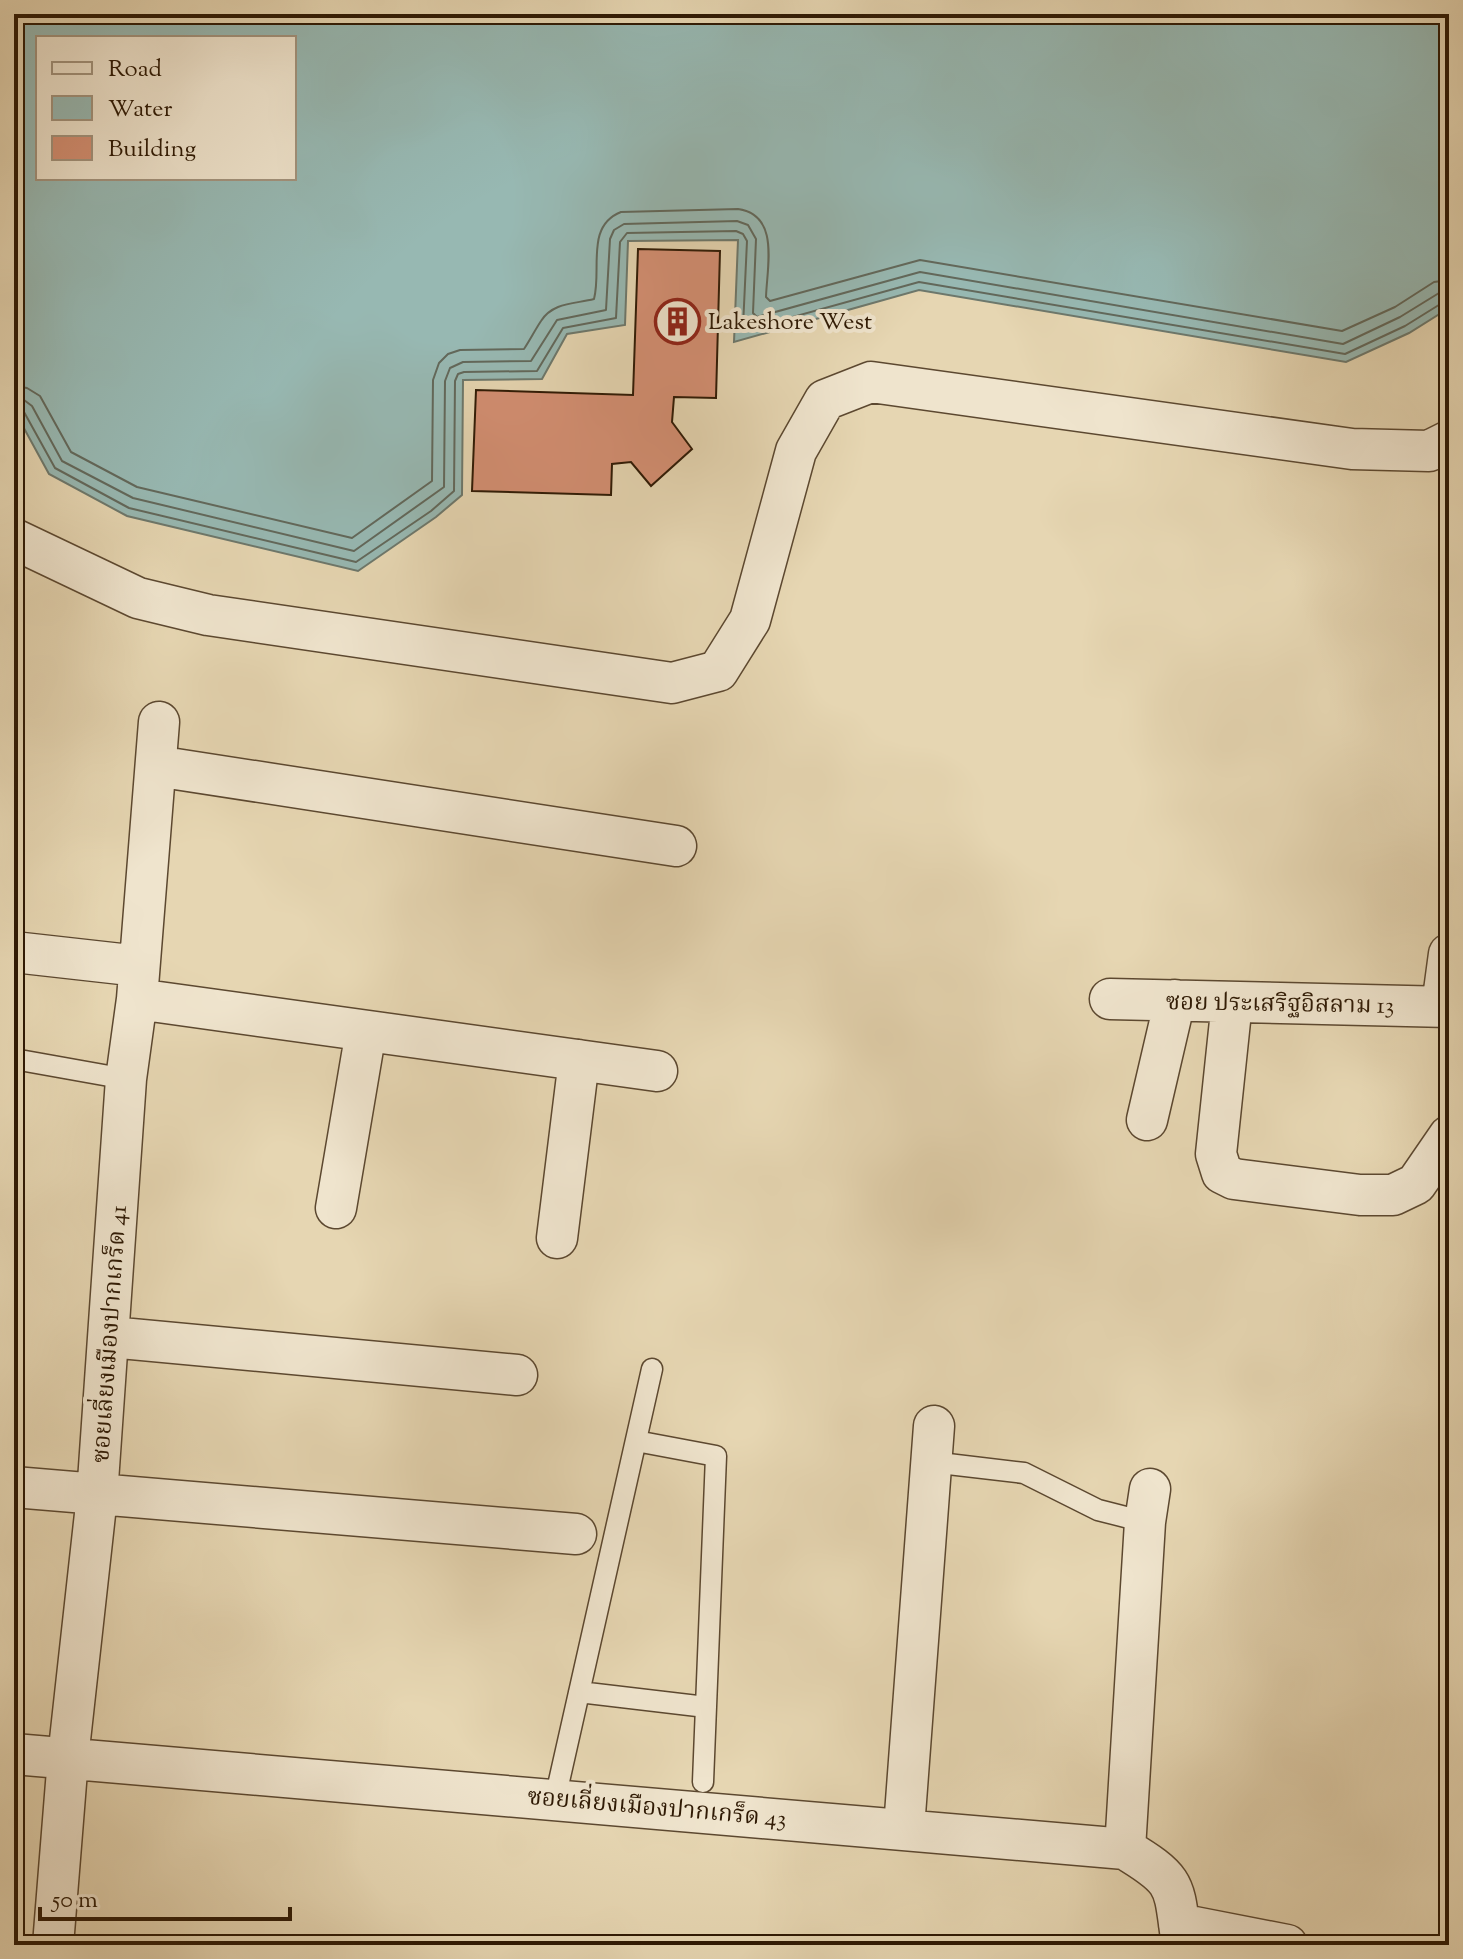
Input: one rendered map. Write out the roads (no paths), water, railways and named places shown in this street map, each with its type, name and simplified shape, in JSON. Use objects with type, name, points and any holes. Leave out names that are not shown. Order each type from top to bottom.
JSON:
[{"type":"street","points":[[14,539],[138,598],[208,615],[672,683],[718,671],[750,620],[796,451],[825,400],[871,382],[1352,449],[1429,451],[1449,441]]},
{"type":"street","name":"ซอยเลี่ยงเมืองปากเกร็ด 41","points":[[53,1945],[68,1758],[97,1496],[126,1079],[138,983],[159,722]]},
{"type":"street","points":[[156,766],[676,846]]},
{"type":"street","points":[[14,952],[138,983],[366,1031],[657,1071]]},
{"type":"street","points":[[1445,1007],[1449,954]]},
{"type":"street","name":"ซอย ประเสริฐอิสลาม 13","points":[[1110,999],[1445,1007]]},
{"type":"street","points":[[1147,1120],[1175,1000]]},
{"type":"street","points":[[1232,1002],[1216,1154],[1222,1173],[1234,1179],[1360,1195],[1393,1195],[1416,1184],[1449,1136]]},
{"type":"street","points":[[336,1208],[366,1031]]},
{"type":"street","points":[[557,1238],[579,1060]]},
{"type":"street","points":[[110,1337],[517,1375]]},
{"type":"street","points":[[904,1828],[932,1444]]},
{"type":"street","points":[[14,1487],[576,1534]]},
{"type":"street","points":[[1125,1849],[1147,1506]]},
{"type":"street","name":"ซอยเลี่ยงเมืองปากเกร็ด 43","points":[[14,1754],[1125,1849],[1166,1876],[1174,1892],[1180,1935]]},
{"type":"street","points":[[1180,1935],[1287,1945]]},
{"type":"lane","points":[[14,1059],[126,1079]]},
{"type":"lane","points":[[555,1799],[652,1369]]},
{"type":"lane","points":[[636,1441],[716,1456],[703,1782]]},
{"type":"lane","points":[[932,1444],[1024,1473],[1098,1510],[1147,1506]]},
{"type":"lane","points":[[579,1692],[706,1707]]},
{"type":"water","points":[[14,14],[1449,14],[1449,308],[1409,333],[1346,362],[919,290],[734,342],[738,240],[628,241],[625,325],[567,334],[542,379],[463,380],[462,495],[436,517],[358,571],[127,516],[49,474],[14,410]]},
{"type":"place","name":"Lakeshore West","points":[[677,321]]}]
